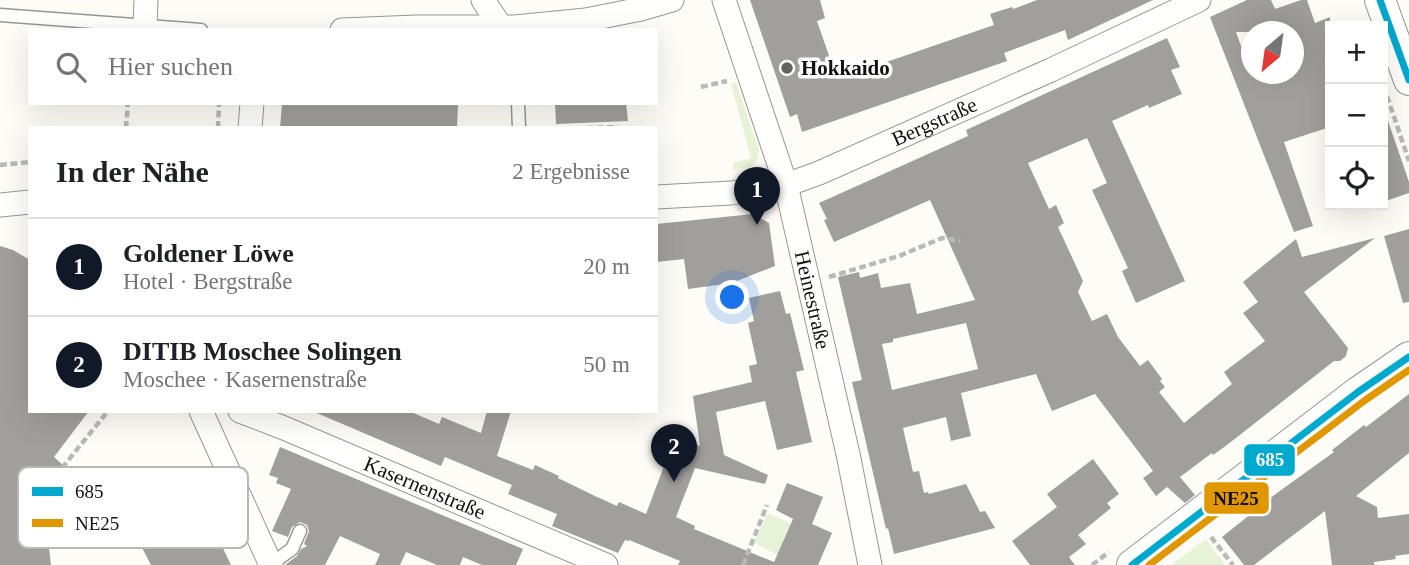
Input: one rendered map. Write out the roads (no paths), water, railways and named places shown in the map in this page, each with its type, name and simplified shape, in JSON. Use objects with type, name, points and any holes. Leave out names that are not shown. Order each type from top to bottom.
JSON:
[{"type":"street","points":[[145,26],[146,0]]},
{"type":"street","points":[[483,0],[510,28]]},
{"type":"street","points":[[391,28],[510,28],[586,20],[672,0]]},
{"type":"street","name":"Heinestraße","points":[[724,0],[786,185],[848,454],[870,565]]},
{"type":"street","name":"Bergstraße","points":[[658,197],[731,193],[786,185],[819,173],[1051,70],[1199,0]]},
{"type":"street","points":[[1380,0],[1398,88]]},
{"type":"street","points":[[250,126],[252,105]]},
{"type":"street","points":[[0,205],[28,202]]},
{"type":"street","points":[[1132,565],[1409,357]]},
{"type":"street","points":[[202,413],[226,467]]},
{"type":"street","name":"Kasernenstraße","points":[[245,413],[606,565]]},
{"type":"street","points":[[248,514],[271,565]]},
{"type":"lane","points":[[0,15],[173,28]]},
{"type":"lane","points":[[518,105],[519,126]]},
{"type":"lane","points":[[271,565],[292,549],[300,531]]},
{"type":"place","name":"Hokkaido","points":[[787,68]]},
{"type":"place","name":"Goldener Löwe","points":[[757,225]]},
{"type":"place","name":"DITIB Moschee Solingen","points":[[674,482]]}]
